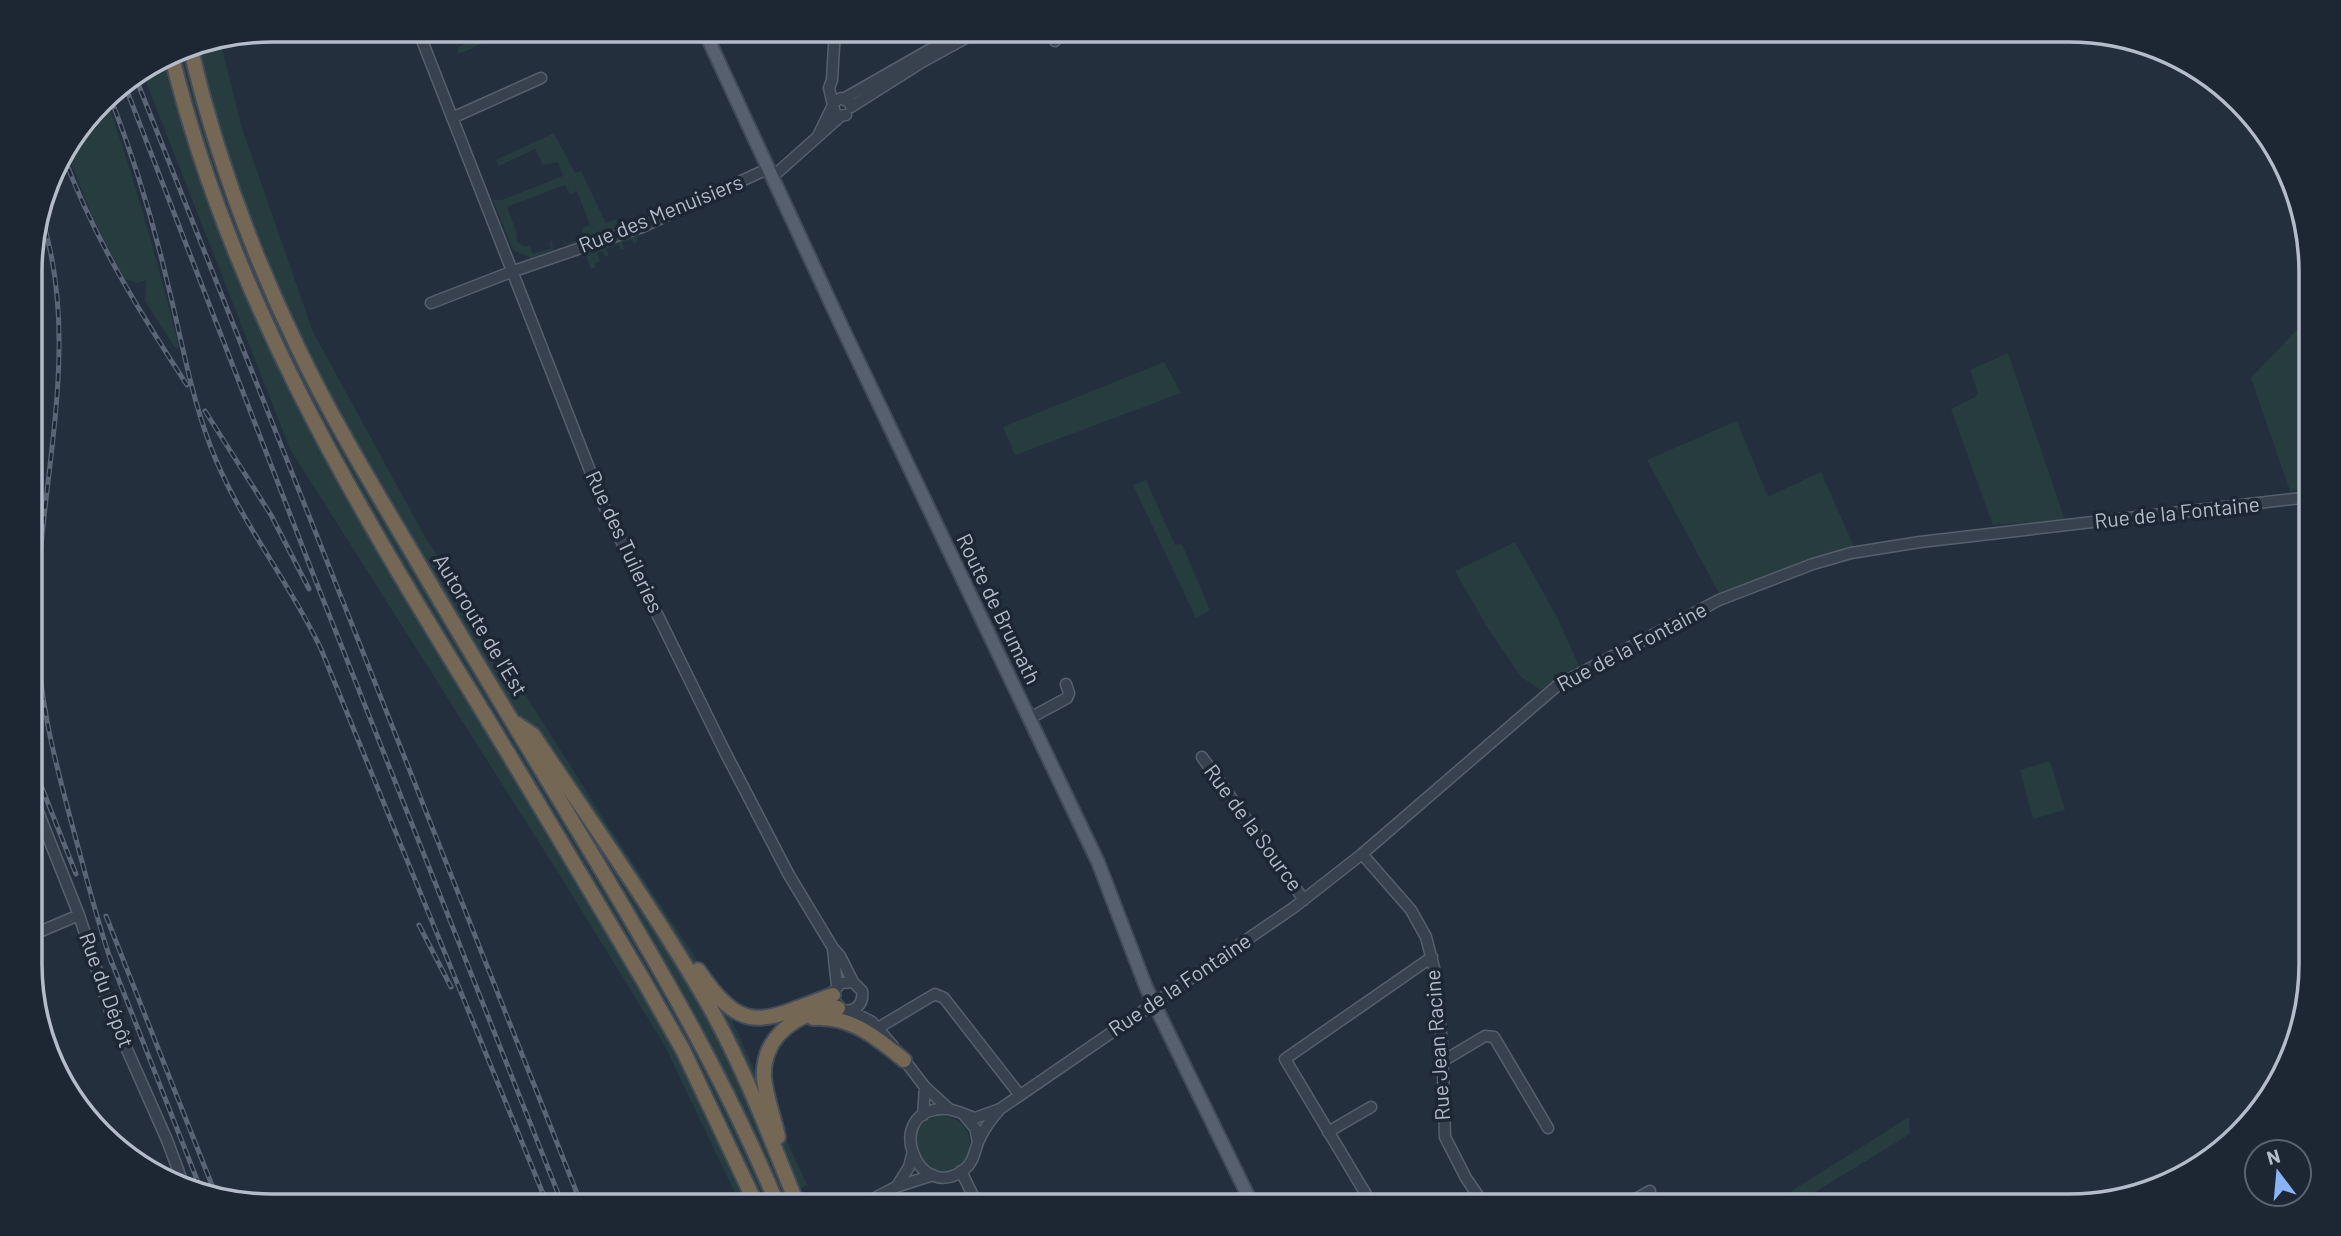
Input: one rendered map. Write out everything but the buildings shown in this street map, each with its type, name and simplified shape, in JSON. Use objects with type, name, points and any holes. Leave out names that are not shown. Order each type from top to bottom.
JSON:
[{"type":"highway","name":"Autoroute de l’Est","points":[[193,56],[206,108],[267,278],[332,414],[663,974],[732,1105],[773,1194]]},
{"type":"highway","name":"Autoroute de l’Est","points":[[175,64],[188,114],[224,223],[279,355],[382,544],[652,994],[695,1074],[751,1194]]},
{"type":"highway","points":[[513,722],[533,734],[652,913],[707,1003],[733,1052],[793,1194]]},
{"type":"highway","points":[[652,913],[673,933],[716,996],[736,1014],[755,1018],[768,1017],[840,1000]]},
{"type":"highway","points":[[791,1189],[764,1070],[770,1046],[778,1034],[791,1023],[840,1000]]},
{"type":"highway","points":[[791,1023],[824,1017],[847,1022],[880,1041],[904,1060]]},
{"type":"main road","name":"Route de Brumath","points":[[710,42],[1107,883],[1154,1002],[1247,1194]]},
{"type":"street","name":"Rue des Tuileries","points":[[423,42],[603,503],[724,750],[789,874],[853,982],[860,987],[875,1025],[925,1087],[948,1108]]},
{"type":"street","points":[[834,42],[830,92],[840,103]]},
{"type":"street","points":[[817,136],[840,103],[944,42]]},
{"type":"street","points":[[840,103],[901,75],[959,42]]},
{"type":"street","points":[[452,118],[541,78]]},
{"type":"street","name":"Rue des Menuisiers","points":[[431,303],[642,227],[763,171],[778,172],[817,136],[848,113],[840,103]]},
{"type":"street","name":"Rue de la Fontaine","points":[[961,1171],[975,1155],[978,1142],[1000,1109],[1304,900],[1362,854],[1558,685],[1719,600],[1813,564],[1851,553],[1920,542],[2299,499]]},
{"type":"street","points":[[1030,718],[1067,698],[1069,693],[1066,684]]},
{"type":"street","name":"Rue de la Source","points":[[1202,757],[1304,900]]},
{"type":"street","name":"Rue du Dépôt","points":[[42,820],[79,915],[110,1011],[180,1174]]},
{"type":"street","name":"Rue Jean Racine","points":[[1362,854],[1416,918],[1426,937],[1432,957],[1443,1061],[1445,1137],[1475,1194]]},
{"type":"street","points":[[42,931],[79,915]]},
{"type":"street","name":"Rue des Tuileries","points":[[833,948],[840,1000],[875,1025]]},
{"type":"street","points":[[1366,1194],[1285,1059],[1432,957]]},
{"type":"street","points":[[853,982],[845,982],[840,1000],[858,1007],[863,1000]]},
{"type":"street","points":[[875,1025],[935,994],[944,998],[1019,1094]]},
{"type":"street","points":[[1443,1061],[1485,1036],[1494,1037],[1548,1128]]},
{"type":"street","points":[[923,1115],[925,1087]]},
{"type":"street","points":[[1328,1132],[1371,1107]]},
{"type":"street","points":[[896,1187],[909,1167],[912,1155],[910,1135],[923,1115],[935,1109],[948,1108],[963,1115],[975,1128],[978,1142]]},
{"type":"street","name":"Rue de la Fontaine","points":[[963,1115],[975,1118],[1000,1109]]},
{"type":"street","points":[[912,1155],[919,1166],[934,1174],[950,1176],[961,1171],[972,1194]]},
{"type":"street","points":[[883,1194],[934,1174]]},
{"type":"street","points":[[1645,1194],[1650,1191]]},
{"type":"green space","points":[[468,42],[486,42],[459,54],[457,48]]},
{"type":"green space","points":[[222,48],[242,128],[313,332],[423,533],[609,827],[721,996],[807,1185],[790,1194],[735,1194],[665,1046],[290,449],[145,81],[198,54]]},
{"type":"green space","points":[[110,108],[146,222],[179,347],[175,348],[145,301],[146,280],[137,283],[124,279],[93,218],[71,162]]},
{"type":"green space","points":[[554,133],[575,173],[581,171],[606,223],[616,219],[617,224],[613,230],[568,245],[564,244],[562,237],[566,244],[584,238],[582,228],[590,225],[577,191],[570,194],[565,185],[507,207],[517,242],[530,246],[533,254],[551,248],[552,241],[553,250],[531,258],[513,250],[493,200],[502,200],[563,176],[558,162],[543,165],[535,149],[499,166],[496,160]]},
{"type":"green space","points":[[636,236],[638,240],[634,245],[631,239],[622,243],[624,249],[621,250],[618,244],[606,249],[609,255],[605,257],[603,251],[597,253],[600,261],[591,269],[585,253]]},
{"type":"green space","points":[[2299,328],[2299,490],[2290,491],[2251,378]]},
{"type":"green space","points":[[2008,353],[2065,520],[1993,525],[1951,409],[1978,393],[1970,370]]},
{"type":"green space","points":[[1164,362],[1181,393],[1015,455],[1003,427]]},
{"type":"green space","points":[[1737,421],[1768,497],[1821,472],[1855,549],[1720,595],[1647,460]]},
{"type":"green space","points":[[1146,480],[1175,545],[1182,544],[1210,610],[1196,618],[1133,485]]},
{"type":"green space","points":[[1515,542],[1558,619],[1580,668],[1541,690],[1521,677],[1489,630],[1455,571]]},
{"type":"green space","points":[[2050,761],[2065,810],[2033,819],[2020,770]]},
{"type":"green space","points":[[942,1116],[953,1118],[962,1124],[968,1133],[968,1155],[962,1164],[953,1170],[942,1172],[931,1170],[922,1164],[916,1155],[914,1144],[916,1133],[922,1124],[931,1118]]},
{"type":"green space","points":[[1909,1117],[1910,1134],[1812,1194],[1787,1194]]},
{"type":"railway","points":[[139,85],[577,1194]]},
{"type":"railway","points":[[128,93],[313,574],[558,1194]]},
{"type":"railway","points":[[113,105],[148,210],[191,384],[210,445],[234,498],[321,649],[543,1194]]},
{"type":"railway","points":[[68,167],[103,244],[187,385]]},
{"type":"railway","points":[[42,536],[59,364],[53,265],[46,234]]},
{"type":"railway","points":[[205,411],[271,515],[309,589]]},
{"type":"railway","points":[[42,688],[60,778],[112,964]]},
{"type":"railway","points":[[42,788],[76,874]]},
{"type":"railway","points":[[106,916],[212,1186]]},
{"type":"railway","points":[[419,925],[451,987]]},
{"type":"railway","points":[[109,955],[198,1182]]}]
